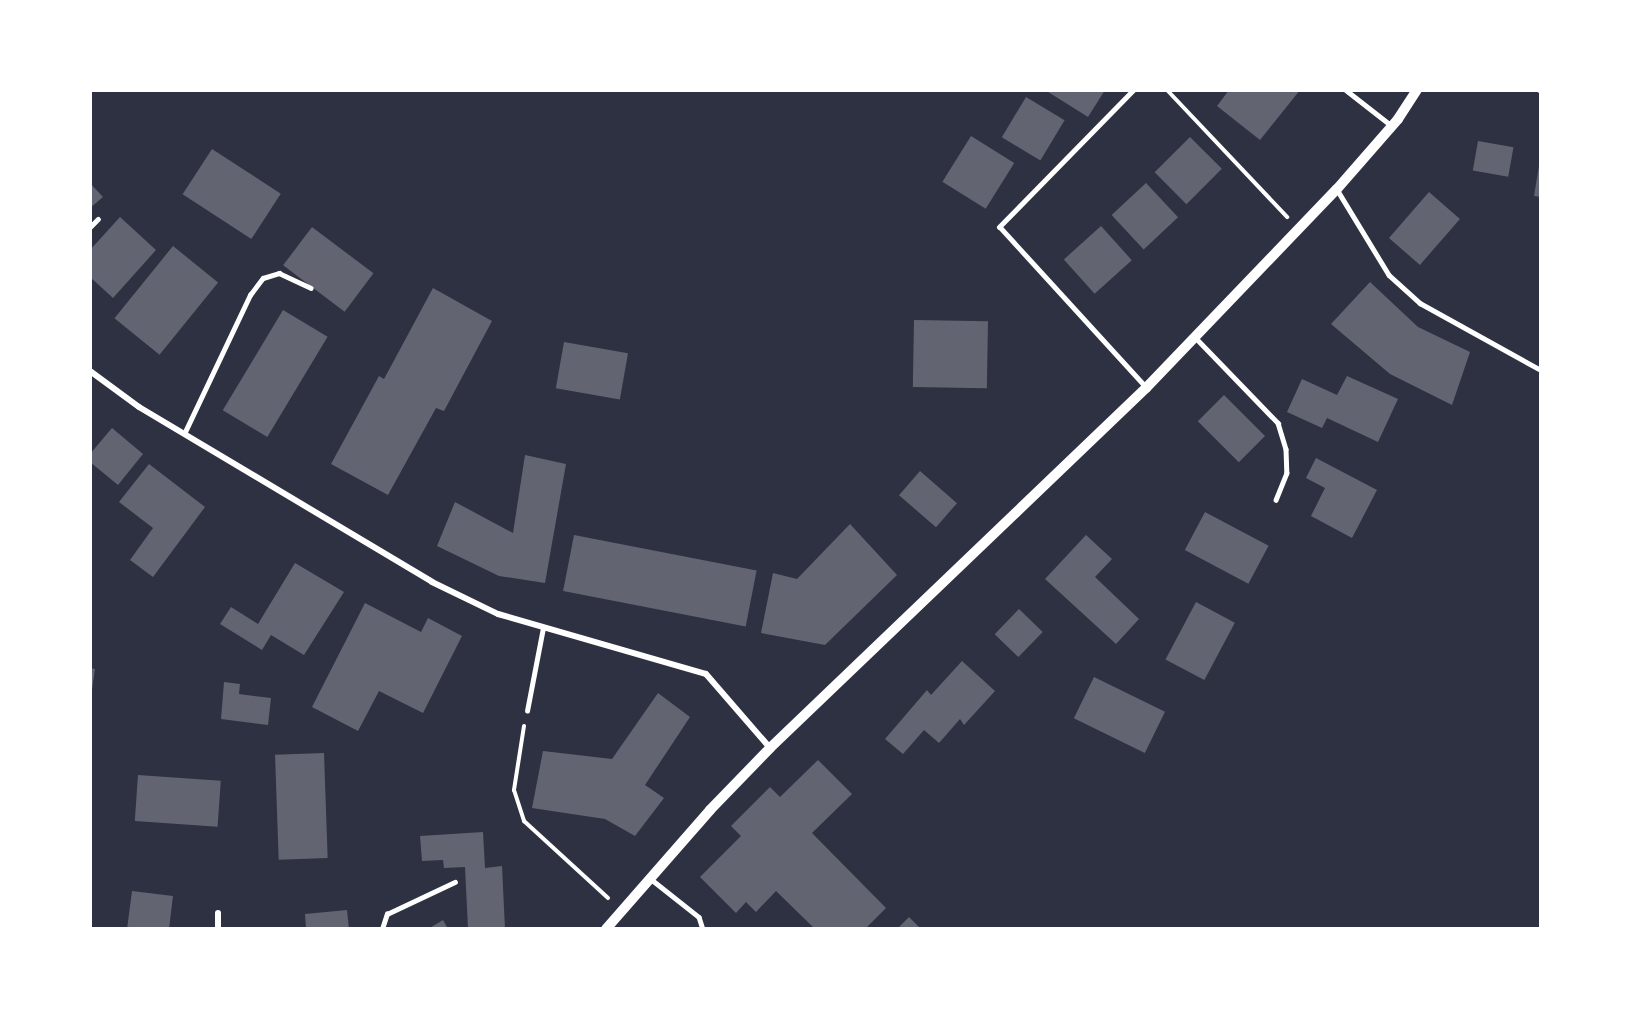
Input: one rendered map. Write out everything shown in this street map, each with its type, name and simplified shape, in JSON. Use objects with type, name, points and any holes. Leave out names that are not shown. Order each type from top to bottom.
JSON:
[{"type":"street","points":[[606,929],[710,810],[770,748],[1146,388],[1336,189],[1392,126],[1417,90]]},
{"type":"street","points":[[90,371],[184,434],[432,582],[498,614],[706,674],[770,748]]},
{"type":"street","points":[[218,913],[218,929]]},
{"type":"lane","points":[[1134,90],[1000,227],[1146,388]]},
{"type":"lane","points":[[1346,90],[1392,126]]},
{"type":"lane","points":[[1336,189],[1389,275],[1420,303],[1539,369]]},
{"type":"lane","points":[[90,227],[98,219]]},
{"type":"lane","points":[[184,434],[250,295],[263,278],[279,273],[311,288]]},
{"type":"lane","points":[[1195,337],[1278,423],[1286,449],[1287,473],[1276,500]]},
{"type":"lane","points":[[527,711],[543,628]]},
{"type":"lane","points":[[651,879],[699,917],[703,929]]},
{"type":"lane","points":[[382,929],[387,914],[455,882]]},
{"type":"path","points":[[1167,90],[1298,229]]},
{"type":"path","points":[[527,711],[514,790],[524,821],[622,911]]},
{"type":"building","points":[[1045,90],[1105,90],[1088,117]]},
{"type":"building","points":[[1229,90],[1300,90],[1260,140],[1217,106]]},
{"type":"building","points":[[1026,97],[1065,120],[1040,160],[1002,137]]},
{"type":"building","points":[[971,136],[1014,163],[986,209],[942,182]]},
{"type":"building","points":[[1190,137],[1222,169],[1186,204],[1155,172]]},
{"type":"building","points":[[1478,141],[1513,147],[1508,177],[1473,171]]},
{"type":"building","points":[[212,149],[281,194],[251,239],[183,194]]},
{"type":"building","points":[[1541,160],[1541,197],[1534,196]]},
{"type":"building","points":[[90,183],[103,197],[90,208]]},
{"type":"building","points":[[1146,183],[1178,217],[1144,249],[1112,215]]},
{"type":"building","points":[[1429,192],[1460,219],[1420,265],[1389,238]]},
{"type":"building","points":[[120,217],[156,250],[113,298],[90,277],[90,250]]},
{"type":"building","points":[[1101,226],[1132,260],[1095,294],[1064,259]]},
{"type":"building","points":[[312,227],[373,273],[345,312],[283,265]]},
{"type":"building","points":[[173,246],[218,283],[160,355],[114,318]]},
{"type":"building","points":[[1370,282],[1418,327],[1470,352],[1452,405],[1390,374],[1331,324]]},
{"type":"building","points":[[433,288],[492,321],[444,411],[436,408],[388,495],[331,464],[379,376],[384,379]]},
{"type":"building","points":[[283,310],[328,337],[267,437],[223,410]]},
{"type":"building","points":[[914,320],[988,321],[987,388],[913,387]]},
{"type":"building","points":[[564,342],[628,353],[620,400],[556,388]]},
{"type":"building","points":[[1347,376],[1398,399],[1378,442],[1327,418],[1322,428],[1287,412],[1302,379],[1337,395]]},
{"type":"building","points":[[1224,395],[1265,436],[1239,462],[1198,421]]},
{"type":"building","points":[[112,428],[143,454],[118,485],[90,462],[90,454]]},
{"type":"building","points":[[525,455],[566,464],[545,583],[499,576],[437,546],[455,502],[513,533]]},
{"type":"building","points":[[1316,458],[1377,490],[1352,538],[1311,516],[1325,488],[1306,478]]},
{"type":"building","points":[[149,464],[205,507],[153,577],[130,560],[153,528],[119,502]]},
{"type":"building","points":[[920,471],[957,503],[936,527],[899,495]]},
{"type":"building","points":[[1205,512],[1269,546],[1248,584],[1185,550]]},
{"type":"building","points":[[850,524],[897,575],[825,645],[761,633],[773,573],[797,579]]},
{"type":"building","points":[[574,535],[757,570],[746,626],[563,591]]},
{"type":"building","points":[[1086,535],[1112,559],[1095,577],[1139,619],[1116,644],[1045,579]]},
{"type":"building","points":[[295,563],[344,592],[304,655],[271,635],[262,650],[220,624],[231,607],[258,624]]},
{"type":"building","points":[[1196,602],[1235,623],[1204,680],[1165,659]]},
{"type":"building","points":[[365,603],[421,632],[428,618],[462,636],[423,713],[379,691],[358,731],[312,707]]},
{"type":"building","points":[[1019,609],[1043,632],[1018,657],[995,634]]},
{"type":"building","points":[[962,661],[995,691],[964,725],[960,719],[939,743],[924,730],[903,754],[885,739],[927,690],[931,695]]},
{"type":"building","points":[[90,668],[95,669],[91,697],[90,697]]},
{"type":"building","points":[[1094,677],[1165,712],[1145,753],[1074,718]]},
{"type":"building","points":[[224,682],[240,684],[239,694],[271,698],[268,725],[221,719]]},
{"type":"building","points":[[658,693],[690,717],[645,785],[664,798],[635,836],[605,819],[532,808],[543,751],[612,759]]},
{"type":"building","points":[[324,753],[328,858],[279,860],[275,755]]},
{"type":"building","points":[[818,760],[852,794],[812,833],[886,908],[865,929],[815,929],[776,891],[756,912],[746,902],[736,913],[700,877],[741,836],[731,826],[770,787],[780,797]]},
{"type":"building","points":[[138,775],[221,781],[218,827],[135,821]]},
{"type":"building","points":[[483,832],[485,868],[502,866],[505,929],[468,929],[465,867],[444,868],[443,860],[422,861],[420,836]]},
{"type":"building","points":[[132,891],[173,896],[169,929],[127,929]]},
{"type":"building","points":[[347,910],[349,929],[306,929],[305,914]]},
{"type":"building","points":[[909,917],[921,929],[897,929]]},
{"type":"building","points":[[443,920],[448,929],[428,929]]}]
